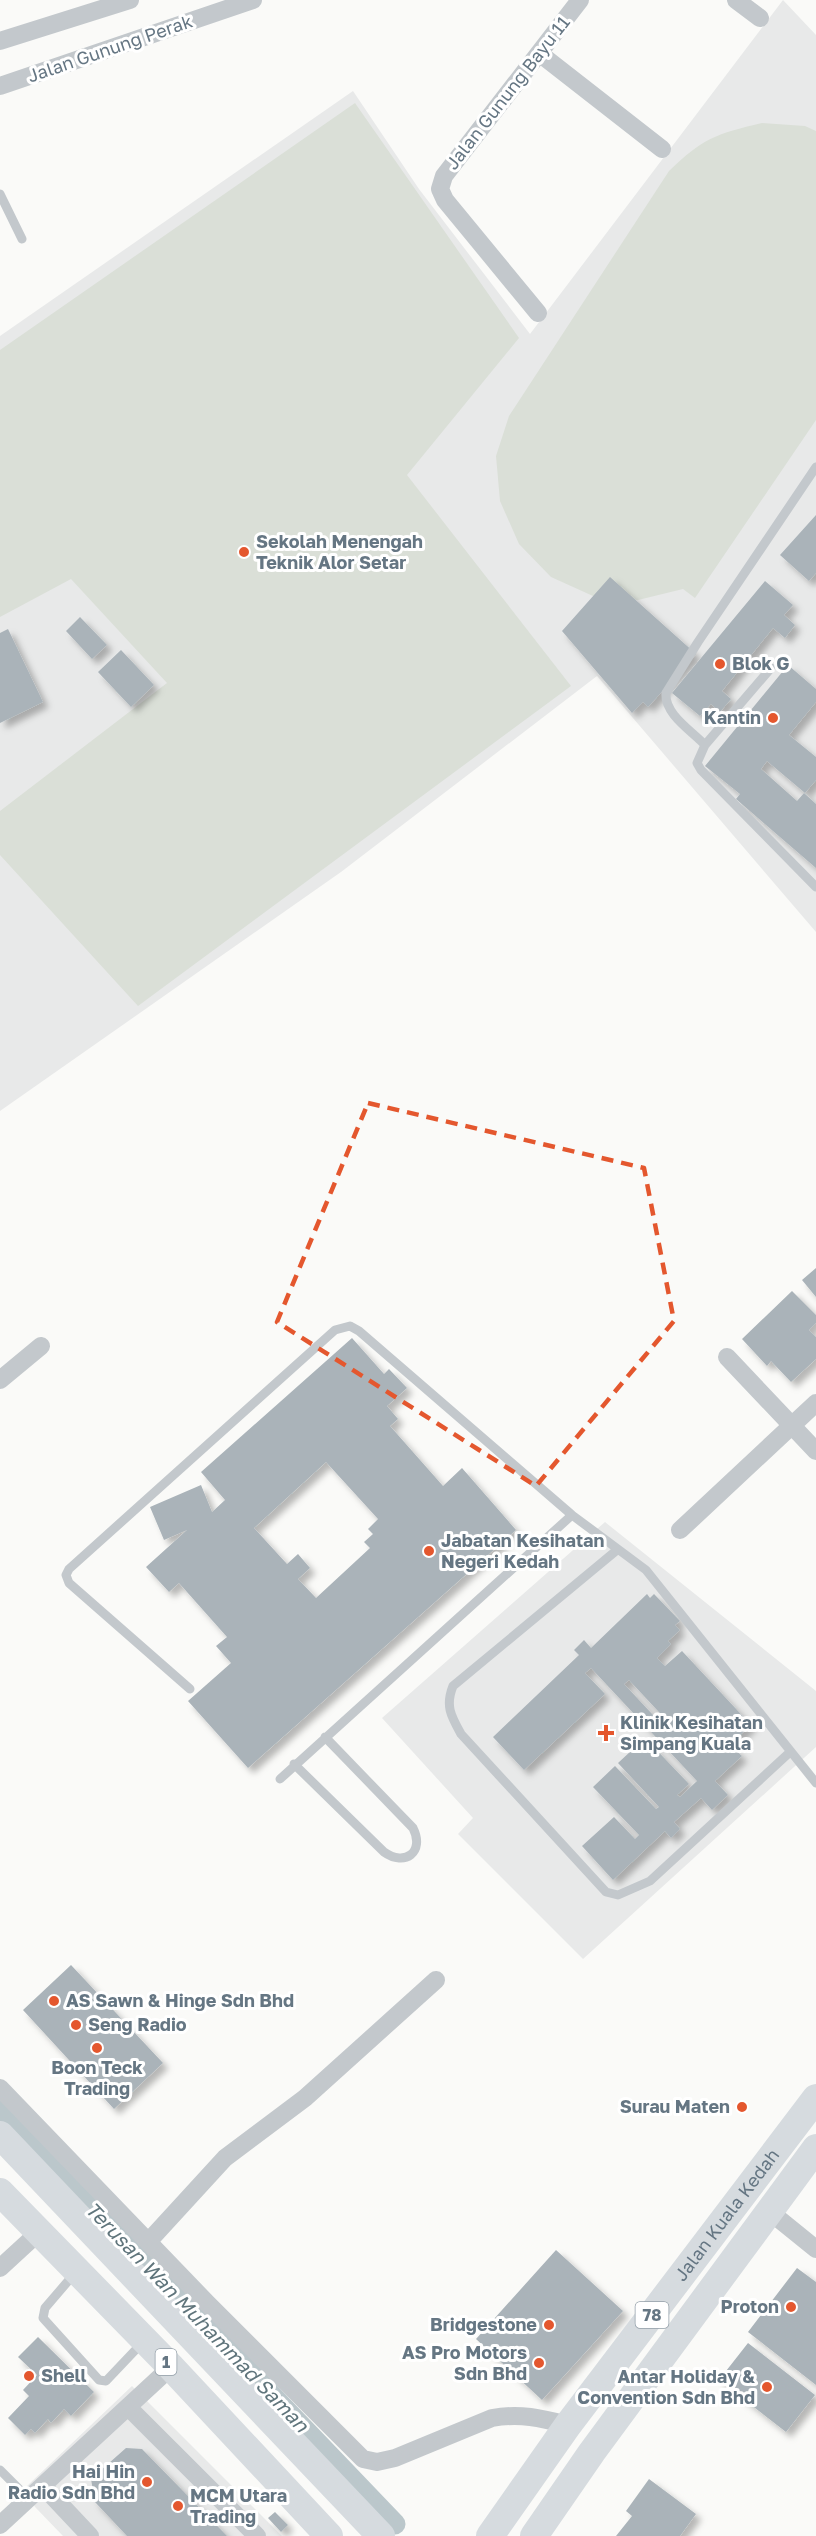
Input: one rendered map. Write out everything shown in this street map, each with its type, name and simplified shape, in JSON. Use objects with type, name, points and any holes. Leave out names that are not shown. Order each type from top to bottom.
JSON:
[{"type":"main road","name":"Jalan Kuala Kedah","points":[[490,2535],[568,2425],[816,2098]]},
{"type":"main road","name":"1","points":[[0,2135],[381,2536]]},
{"type":"main road","name":"Jalan Kuala Kedah","points":[[534,2536],[592,2452],[816,2148]]},
{"type":"main road","name":"1","points":[[0,2192],[171,2367],[329,2536]]},
{"type":"street","points":[[0,41],[130,0]]},
{"type":"street","name":"Jalan Gunung Perak","points":[[0,86],[253,0]]},
{"type":"street","name":"Jalan Gunung Bayu 11","points":[[538,313],[445,200],[440,189],[444,176],[580,0]]},
{"type":"street","points":[[736,0],[760,18]]},
{"type":"street","points":[[539,53],[662,149]]},
{"type":"street","points":[[0,1380],[41,1346]]},
{"type":"street","points":[[727,1356],[816,1451]]},
{"type":"street","points":[[680,1530],[816,1402]]},
{"type":"street","points":[[148,2242],[225,2158],[306,2098],[436,1980]]},
{"type":"street","points":[[0,2088],[148,2242],[363,2459],[377,2462],[395,2458],[500,2416],[520,2414],[568,2425]]},
{"type":"street","points":[[770,2211],[816,2250]]},
{"type":"street","points":[[0,2268],[38,2233]]},
{"type":"street","points":[[0,2525],[171,2367]]},
{"type":"street","points":[[129,2408],[257,2536]]},
{"type":"street","points":[[43,2486],[90,2536]]},
{"type":"lane","points":[[0,194],[22,240]]},
{"type":"lane","points":[[705,745],[671,711],[665,702],[666,693],[816,467]]},
{"type":"lane","points":[[771,668],[705,745],[697,763],[701,770],[816,887]]},
{"type":"lane","points":[[190,1689],[69,1583],[66,1575],[69,1569],[335,1330],[350,1326],[359,1331],[572,1515],[646,1570],[789,1753],[816,1783]]},
{"type":"lane","points":[[280,1779],[572,1515]]},
{"type":"lane","points":[[617,1550],[453,1686],[448,1700],[452,1719],[461,1734],[606,1892],[618,1895],[650,1881],[789,1753]]},
{"type":"lane","points":[[294,1764],[384,1852],[392,1858],[402,1859],[411,1855],[417,1847],[418,1837],[413,1828],[325,1737]]},
{"type":"lane","points":[[77,2271],[45,2308],[43,2318],[99,2380],[106,2381],[145,2340]]},
{"type":"lane","points":[[0,2470],[28,2498]]},
{"type":"highlighted area","points":[[368,1103],[644,1168],[674,1321],[536,1486],[277,1322]]},
{"type":"shaded area","name":"Sekolah Menengah Teknik Alor Setar","points":[[783,0],[816,35],[816,932],[597,676],[341,872],[0,1111],[0,336],[353,91],[419,189],[530,334]]},
{"type":"shaded area","name":"Sekolah Menengah Teknik Alor Setar","points":[[355,103],[519,338],[407,475],[571,686],[138,1006],[0,855],[0,811],[167,683],[71,579],[0,617],[0,350]]},
{"type":"shaded area","points":[[762,123],[805,126],[816,131],[816,420],[695,598],[683,589],[638,600],[593,596],[551,577],[519,544],[500,501],[496,456],[509,416],[669,171],[701,144],[721,134]]},
{"type":"shaded area","name":"Klinik Kesihatan Simpang Kuala","points":[[605,1522],[816,1691],[816,1747],[583,1959],[458,1834],[473,1818],[382,1718]]},
{"type":"shaded area","points":[[132,2386],[282,2536],[63,2536],[35,2507],[26,2487]]},
{"type":"building","points":[[816,515],[816,573],[809,581],[780,555]]},
{"type":"building","points":[[610,577],[696,654],[648,707],[643,702],[632,713],[562,631]]},
{"type":"building","name":"Blok G","points":[[765,581],[793,605],[784,615],[795,625],[785,638],[773,628],[722,691],[731,699],[720,712],[711,704],[700,716],[672,693]]},
{"type":"building","points":[[80,617],[107,645],[92,659],[66,631]]},
{"type":"building","points":[[8,629],[43,702],[0,723],[0,633]]},
{"type":"building","points":[[121,650],[154,685],[131,707],[98,672]]},
{"type":"building","points":[[788,665],[816,689],[816,702],[789,735],[816,757],[816,780],[805,793],[767,761],[761,769],[797,801],[804,793],[816,804],[816,868],[736,799],[740,794],[705,766]]},
{"type":"building","points":[[816,1268],[816,1297],[802,1280]]},
{"type":"building","points":[[792,1291],[816,1315],[816,1323],[809,1330],[816,1337],[816,1359],[791,1382],[771,1361],[767,1366],[742,1339]]},
{"type":"building","name":"Jabatan Kesihatan Negeri Kedah","points":[[352,1338],[384,1374],[389,1369],[407,1388],[387,1406],[398,1419],[390,1426],[443,1486],[462,1468],[516,1530],[248,1768],[188,1701],[231,1663],[216,1646],[227,1637],[179,1583],[169,1592],[146,1567],[187,1530],[164,1540],[150,1507],[201,1485],[212,1512],[225,1500],[201,1472]],"holes":[[[326,1462],[378,1519],[368,1529],[373,1534],[364,1542],[370,1548],[316,1598],[298,1579],[310,1568],[298,1554],[287,1564],[254,1528]]]},
{"type":"building","points":[[647,1594],[650,1598],[654,1594],[680,1621],[675,1625],[680,1630],[668,1641],[671,1644],[657,1658],[665,1666],[682,1651],[751,1725],[727,1747],[730,1750],[732,1747],[742,1756],[715,1781],[728,1795],[712,1810],[701,1798],[674,1822],[680,1829],[671,1838],[665,1831],[613,1880],[582,1846],[614,1817],[635,1839],[639,1835],[593,1787],[615,1766],[656,1809],[659,1807],[618,1763],[645,1738],[689,1784],[677,1795],[680,1797],[697,1781],[591,1668],[585,1673],[605,1694],[524,1770],[493,1737],[579,1655],[574,1650],[584,1640],[591,1648]],"holes":[[[629,1680],[672,1726],[667,1730],[624,1684]]]},
{"type":"building","points":[[71,1965],[163,2063],[114,2109],[23,2010]]},
{"type":"building","name":"Bridgestone","points":[[556,2250],[623,2311],[542,2400],[476,2339]]},
{"type":"building","name":"Proton","points":[[797,2268],[816,2282],[816,2385],[748,2332]]},
{"type":"building","points":[[38,2337],[94,2392],[71,2416],[64,2409],[51,2423],[48,2419],[35,2433],[31,2429],[25,2435],[8,2418],[29,2396],[23,2390],[37,2375],[18,2357]]},
{"type":"building","name":"Antar Holiday & Convention Sdn Bhd","points":[[748,2343],[815,2395],[786,2432],[719,2380]]},
{"type":"building","points":[[126,2448],[142,2449],[227,2536],[127,2536],[95,2502],[91,2479]]},
{"type":"building","points":[[649,2479],[696,2514],[680,2536],[616,2536],[632,2516],[626,2511]]},
{"type":"building","points":[[275,2512],[288,2525],[281,2532],[268,2518]]},
{"type":"waterway","name":"Terusan Wan Muhammad Saman","points":[[0,2111],[395,2524]]},
{"type":"place","name":"Sekolah Menengah Teknik Alor Setar","points":[[244,552]]},
{"type":"place","name":"Blok G","points":[[720,664]]},
{"type":"place","name":"Kantin","points":[[773,718]]},
{"type":"place","name":"Jabatan Kesihatan Negeri Kedah","points":[[429,1551]]},
{"type":"place","name":"Klinik Kesihatan Simpang Kuala","points":[[606,1733]]},
{"type":"place","name":"AS Sawn & Hinge Sdn Bhd","points":[[54,2001]]},
{"type":"place","name":"Seng Radio","points":[[76,2025]]},
{"type":"place","name":"Boon Teck Trading","points":[[97,2048]]},
{"type":"place","name":"Surau Maten","points":[[742,2107]]},
{"type":"place","name":"Proton","points":[[791,2307]]},
{"type":"place","name":"Bridgestone","points":[[549,2325]]},
{"type":"place","name":"AS Pro Motors Sdn Bhd","points":[[539,2363]]},
{"type":"place","name":"Shell","points":[[29,2376]]},
{"type":"place","name":"Antar Holiday & Convention Sdn Bhd","points":[[767,2387]]},
{"type":"place","name":"Hai Hin Radio Sdn Bhd","points":[[147,2482]]},
{"type":"place","name":"MCM Utara Trading","points":[[178,2506]]}]
